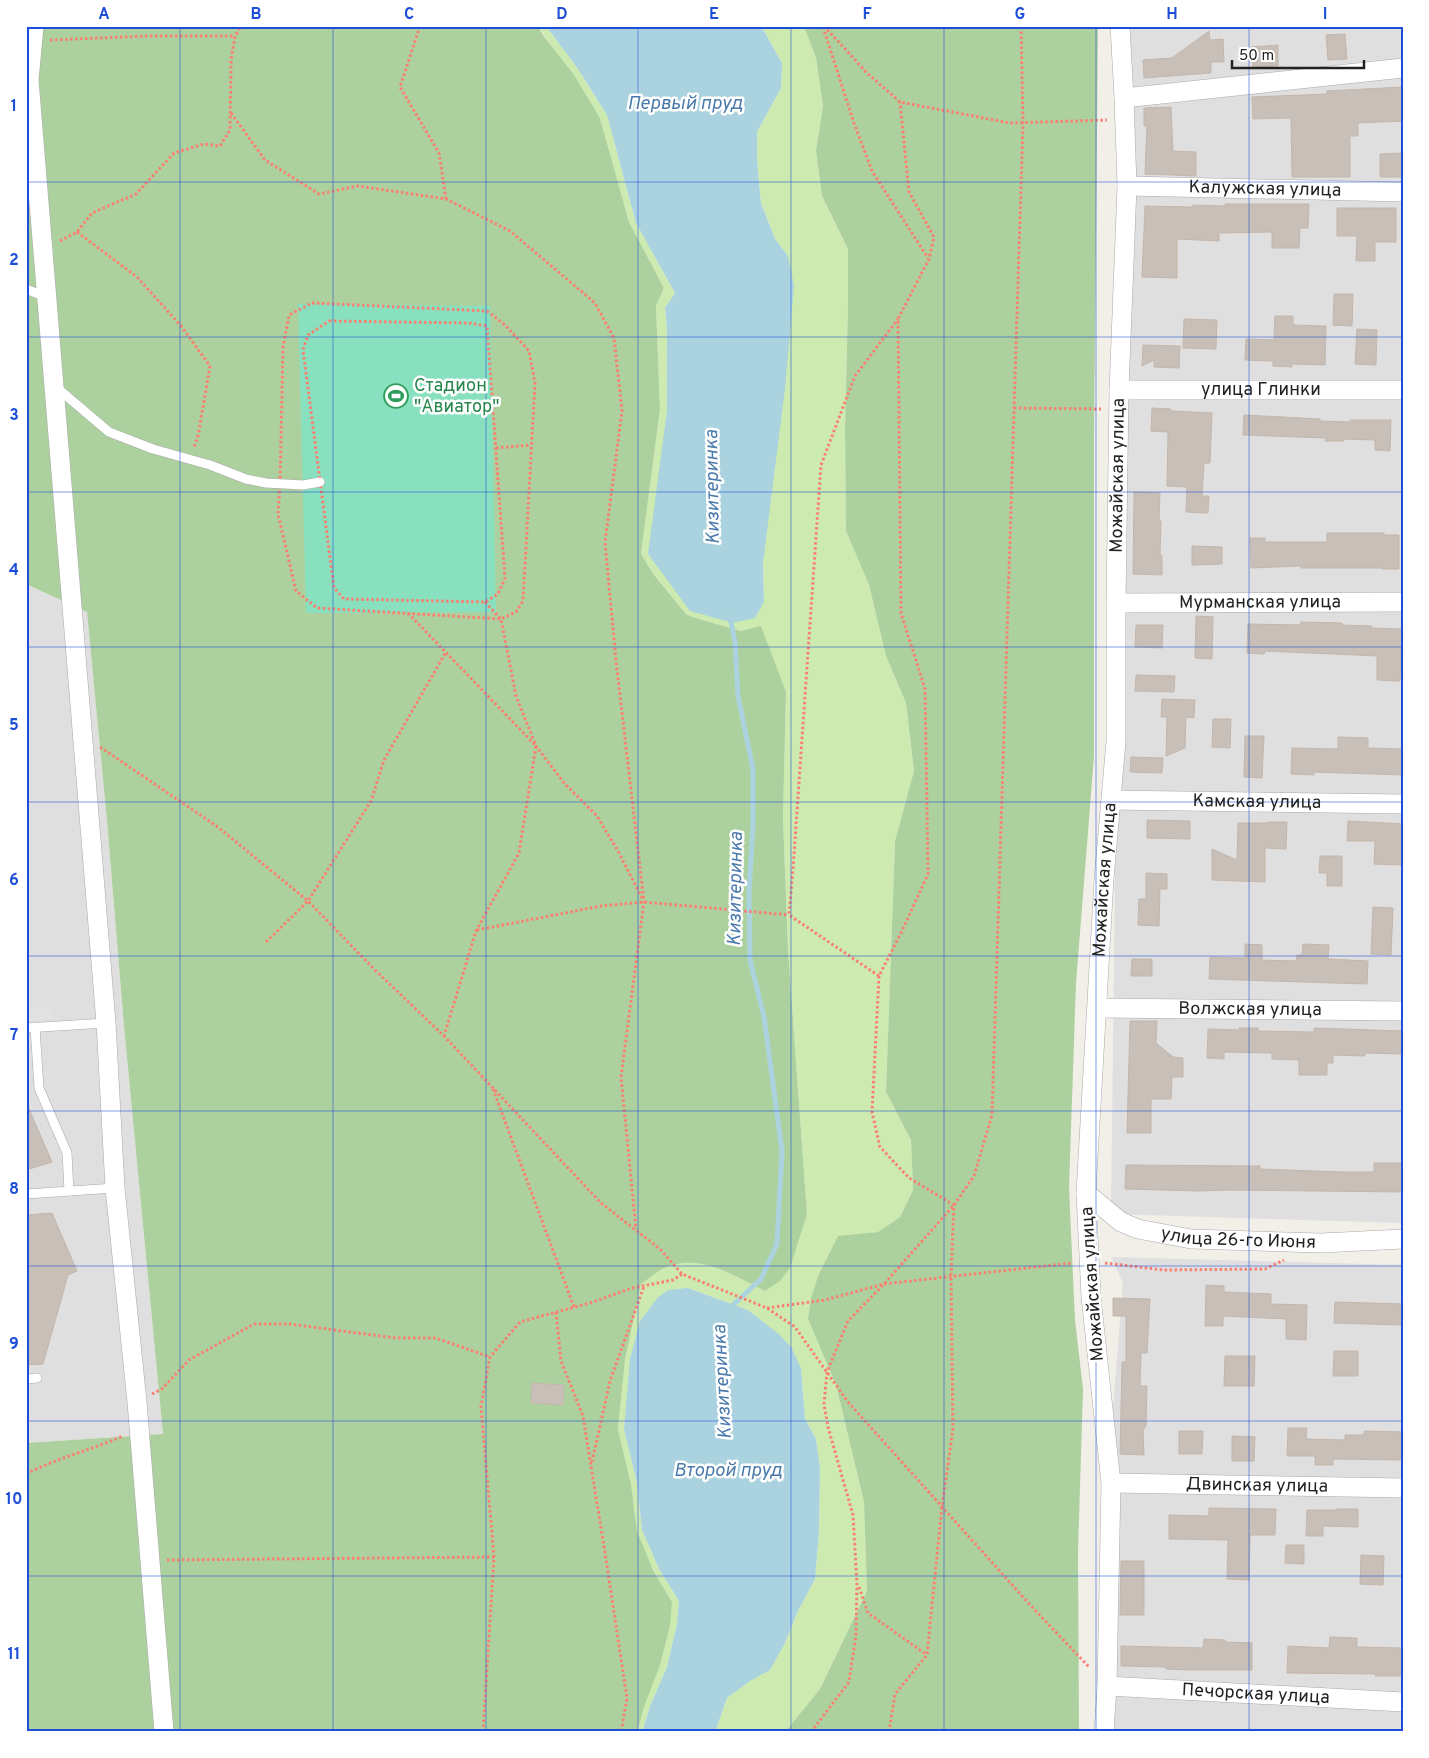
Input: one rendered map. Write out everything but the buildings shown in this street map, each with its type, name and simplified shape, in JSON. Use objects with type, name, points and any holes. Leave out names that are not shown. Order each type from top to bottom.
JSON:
[{"type":"street","name":"Можайская улица","points":[[1104,1732],[1107,1686],[1111,1483],[1088,1261],[1086,1192],[1104,879],[1116,741],[1119,409],[1127,186],[1120,26]]},
{"type":"street","points":[[33,33],[29,80],[106,1023],[116,1188],[137,1402],[164,1732]]},
{"type":"street","points":[[1124,98],[1403,68]]},
{"type":"street","name":"Калужская улица","points":[[1127,186],[1403,192]]},
{"type":"street","name":"улица Глинки","points":[[1120,390],[1403,390]]},
{"type":"street","name":"Мурманская улица","points":[[1116,603],[1403,602]]},
{"type":"street","name":"Камская улица","points":[[1111,800],[1403,804]]},
{"type":"street","name":"Волжская улица","points":[[1098,1008],[1403,1011]]},
{"type":"street","name":"улица 26-го Июня","points":[[1086,1192],[1121,1222],[1138,1229],[1191,1240],[1321,1243],[1403,1239]]},
{"type":"street","name":"Двинская улица","points":[[1111,1483],[1403,1488]]},
{"type":"street","name":"Печорская улица","points":[[1107,1686],[1403,1702]]},
{"type":"lane","points":[[26,289],[46,297]]},
{"type":"lane","points":[[54,385],[109,432],[153,449],[246,479],[266,483],[303,485],[320,482]]},
{"type":"lane","points":[[69,1191],[67,1153],[39,1088],[31,1028],[106,1023]]},
{"type":"lane","points":[[26,1194],[116,1188]]},
{"type":"lane","points":[[26,1379],[37,1378]]},
{"type":"path","points":[[42,246],[59,241],[77,232],[92,213],[136,194],[174,153],[204,144],[220,146],[230,130],[231,60],[235,36],[241,26]]},
{"type":"path","points":[[420,26],[400,87],[438,153],[446,199]]},
{"type":"path","points":[[823,26],[867,73],[900,102],[1010,123],[1125,119]]},
{"type":"path","points":[[823,26],[854,123],[872,171],[929,259]]},
{"type":"path","points":[[811,1732],[849,1682],[856,1635],[858,1584],[853,1515],[828,1427],[824,1404],[827,1372],[848,1321],[884,1284],[954,1205],[974,1176],[992,1115],[1023,123],[1021,26]]},
{"type":"path","points":[[33,33],[235,36]]},
{"type":"path","points":[[788,915],[793,869],[821,465],[855,376],[898,319],[929,259],[934,237],[909,192],[900,102]]},
{"type":"path","points":[[231,113],[265,160],[319,194],[358,186],[446,199],[510,231],[595,303],[614,338],[622,411],[605,542],[616,661],[644,902],[621,1077],[636,1230]]},
{"type":"path","points":[[77,232],[137,277],[181,326],[210,366],[198,436],[188,459]]},
{"type":"path","points":[[312,303],[487,311],[504,325],[528,351],[535,383],[522,601],[516,612],[501,618],[317,608],[296,591],[278,514],[280,484],[283,347],[289,315],[312,303]]},
{"type":"path","points":[[898,319],[901,613],[925,688],[928,874],[879,976],[872,1112],[880,1148],[909,1178],[954,1205]]},
{"type":"path","points":[[329,321],[469,323],[487,326],[496,448],[505,578],[498,594],[485,602],[344,599],[334,588],[303,350],[308,335],[329,321]]},
{"type":"path","points":[[1014,408],[1119,409]]},
{"type":"path","points":[[496,448],[531,444]]},
{"type":"path","points":[[444,1036],[476,930],[519,853],[536,746],[516,696],[501,618],[485,602]]},
{"type":"path","points":[[408,613],[536,746],[564,783],[596,816],[618,851],[644,902]]},
{"type":"path","points":[[266,942],[308,901],[372,801],[384,760],[446,652]]},
{"type":"path","points":[[82,735],[218,826],[308,901],[375,970],[444,1036],[601,1203],[660,1249],[682,1274],[767,1308],[795,1326],[848,1402],[1032,1608],[1107,1686]]},
{"type":"path","points":[[476,930],[601,906],[644,902],[788,915],[879,976]]},
{"type":"path","points":[[492,1086],[574,1307]]},
{"type":"path","points":[[889,1732],[895,1694],[927,1655],[942,1506],[953,1429],[951,1276],[954,1205]]},
{"type":"path","points":[[767,1308],[825,1300],[884,1284],[1088,1261],[1164,1270],[1265,1269],[1289,1258]]},
{"type":"path","points":[[483,1732],[494,1557],[481,1407],[490,1357],[520,1322],[632,1288],[673,1280],[682,1274]]},
{"type":"path","points":[[591,1465],[610,1381],[645,1286]]},
{"type":"path","points":[[556,1312],[562,1361],[583,1416],[591,1465],[627,1698],[621,1732]]},
{"type":"path","points":[[137,1402],[162,1389],[189,1360],[254,1324],[288,1324],[396,1338],[436,1338],[490,1357]]},
{"type":"path","points":[[26,1474],[47,1464],[96,1448],[139,1428]]},
{"type":"path","points":[[150,1560],[494,1557]]},
{"type":"path","points":[[858,1584],[868,1613],[927,1655]]},
{"type":"shaded area","points":[[1125,26],[1403,26],[1403,1223],[1111,1214]]},
{"type":"shaded area","points":[[26,584],[87,612],[163,1434],[26,1443]]},
{"type":"shaded area","points":[[51,1007],[51,1019],[26,1021],[26,1009]]},
{"type":"shaded area","points":[[1111,1257],[1403,1265],[1403,1732],[1113,1732],[1108,1468],[1123,1283]]},
{"type":"green space","points":[[32,26],[538,26],[574,75],[600,118],[629,222],[664,288],[656,306],[660,409],[641,554],[654,575],[686,614],[741,631],[761,626],[786,692],[783,818],[788,950],[807,1214],[790,1268],[780,1281],[765,1291],[717,1268],[705,1264],[692,1263],[679,1263],[664,1268],[641,1284],[625,1360],[618,1429],[631,1484],[637,1531],[654,1572],[672,1602],[670,1626],[660,1665],[645,1704],[637,1732],[26,1732],[26,1443],[163,1434],[87,612],[26,584],[26,37]]},
{"type":"green space","points":[[538,26],[546,26],[578,69],[607,115],[636,223],[675,293],[665,308],[667,328],[667,410],[764,602],[763,563],[788,256],[775,239],[761,203],[757,160],[757,132],[781,88],[782,63],[764,31],[759,26],[804,26],[816,58],[823,106],[816,151],[822,196],[848,249],[845,427],[846,531],[869,585],[886,656],[906,703],[914,771],[895,842],[886,1092],[911,1140],[913,1190],[900,1217],[878,1232],[838,1237],[818,1276],[811,1298],[808,1319],[836,1385],[864,1502],[867,1591],[820,1689],[785,1732],[715,1732],[727,1698],[770,1669],[785,1643],[797,1613],[815,1579],[819,1533],[820,1467],[816,1439],[805,1419],[801,1368],[764,1323],[748,1310],[688,1288],[627,1397],[624,1429],[637,1483],[642,1530],[659,1569],[679,1601],[677,1624],[667,1667],[650,1706],[642,1732],[637,1732],[672,1602],[654,1572],[637,1531],[631,1484],[618,1429],[625,1360],[641,1284],[664,1268],[679,1263],[692,1263],[705,1264],[717,1268],[765,1291],[807,1214],[788,950],[783,818],[786,692],[741,631],[686,614],[654,575],[641,554],[660,409],[656,306],[664,288],[629,222],[600,118]]},
{"type":"green space","points":[[804,26],[1098,26],[1094,442],[1094,756],[1076,983],[1069,1188],[1075,1320],[1083,1389],[1078,1552],[1079,1732],[785,1732],[820,1689],[867,1591],[864,1502],[836,1385],[808,1319],[811,1298],[818,1276],[838,1236],[878,1232],[900,1217],[913,1190],[911,1140],[886,1092],[895,841],[914,771],[906,703],[886,656],[869,585],[846,531],[845,427],[848,249],[822,196],[816,151],[823,106],[816,58]]},
{"type":"green space","name":"Стадион \"Авиатор\"","points":[[298,304],[490,306],[496,612],[306,613]]},
{"type":"water","name":"Первый пруд","points":[[546,26],[759,26],[764,31],[782,63],[781,88],[757,132],[757,160],[761,203],[775,239],[788,256],[794,286],[785,389],[763,563],[764,602],[755,618],[733,623],[690,611],[648,554],[667,410],[667,328],[665,308],[675,293],[636,223],[607,115],[578,69]]},
{"type":"water","name":"Второй пруд","points":[[688,1288],[748,1310],[780,1335],[791,1347],[801,1368],[805,1419],[816,1439],[820,1467],[819,1533],[815,1579],[770,1670],[750,1681],[727,1698],[715,1732],[642,1732],[650,1706],[667,1667],[677,1624],[679,1601],[659,1569],[642,1530],[637,1483],[624,1429],[630,1359],[640,1321],[658,1297],[669,1290]]},
{"type":"waterway","name":"Кизитеринка","points":[[730,617],[735,642],[738,696],[753,769],[753,825],[749,892],[750,960],[764,1017],[782,1151],[777,1244],[761,1279],[733,1305],[734,1310]]},
{"type":"place","name":"Стадион \"Авиатор\"","points":[[396,396]]}]
